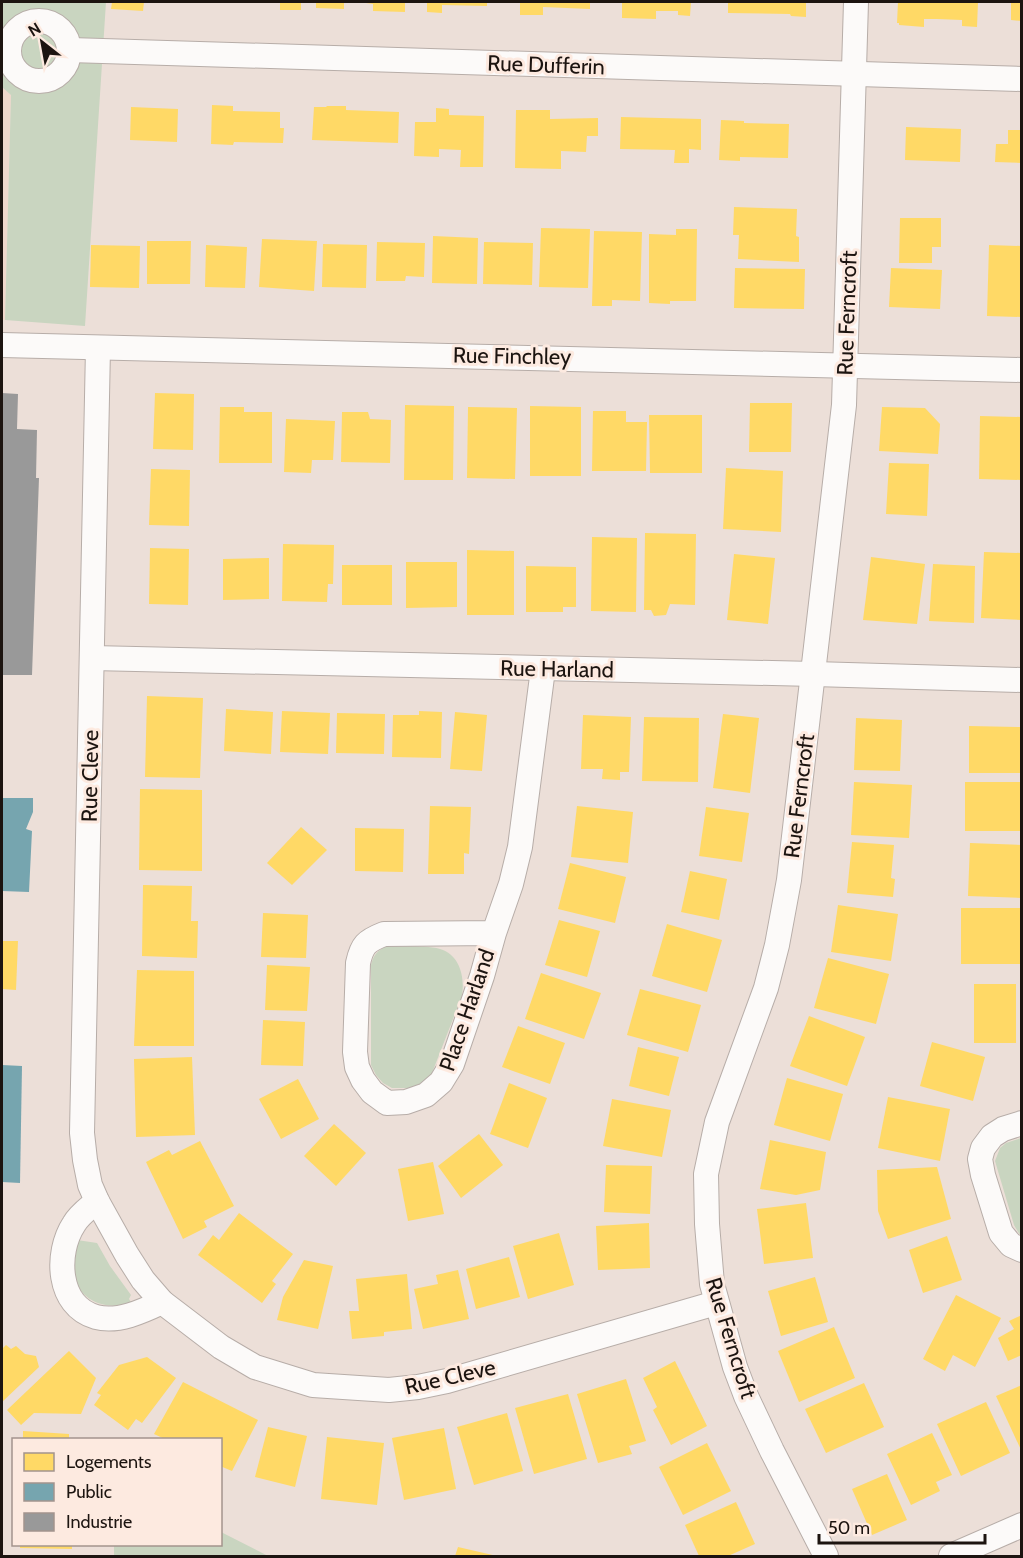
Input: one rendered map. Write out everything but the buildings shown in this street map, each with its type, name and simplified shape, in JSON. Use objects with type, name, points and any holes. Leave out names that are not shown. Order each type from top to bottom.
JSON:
[{"type":"street","name":"Rue Ferncroft","points":[[826,1557],[772,1451],[735,1367],[716,1303],[710,1270],[706,1174],[717,1122],[766,988],[777,945],[789,880],[844,405],[856,2]]},
{"type":"street","name":"Rue Dufferin","points":[[70,50],[1022,79]]},
{"type":"street","name":"Rue Finchley","points":[[2,345],[1022,370]]},
{"type":"street","name":"Rue Cleve","points":[[98,348],[82,1132],[90,1185],[97,1202],[143,1280],[162,1302],[221,1347],[255,1367],[313,1384],[389,1390],[447,1382],[716,1303]]},
{"type":"street","name":"Rue Harland","points":[[92,658],[1022,680]]},
{"type":"street","name":"Place Harland","points":[[494,933],[384,934],[370,939],[361,950],[358,963],[357,1067],[372,1092],[387,1103],[405,1102],[426,1095],[441,1082],[452,1064],[511,884],[520,847],[543,669]]},
{"type":"street","points":[[1022,1123],[1003,1129],[992,1136],[983,1148],[980,1160],[1001,1233],[1011,1245],[1022,1250]]},
{"type":"street","points":[[97,1202],[75,1221],[67,1237],[62,1257],[63,1277],[68,1293],[80,1309],[97,1317],[116,1318],[145,1311],[162,1302]]},
{"type":"street","points":[[951,1557],[1022,1525]]},
{"type":"shaded area","points":[[2,87],[11,95],[5,320],[2,319]]},
{"type":"green space","points":[[3,2],[106,2],[85,326],[5,320],[11,95],[2,87]]},
{"type":"green space","points":[[387,946],[440,949],[457,961],[462,974],[462,996],[432,1073],[420,1085],[411,1088],[392,1088],[383,1083],[371,1065],[371,965],[376,953]]},
{"type":"green space","points":[[1022,1138],[1021,1236],[1014,1225],[995,1161],[1000,1148],[1006,1143]]},
{"type":"green space","points":[[77,1240],[97,1243],[131,1295],[129,1299],[131,1302],[112,1306],[93,1301],[85,1296],[75,1279],[74,1262]]},
{"type":"green space","points":[[222,1533],[268,1556],[114,1556],[114,1546],[222,1546]]}]
